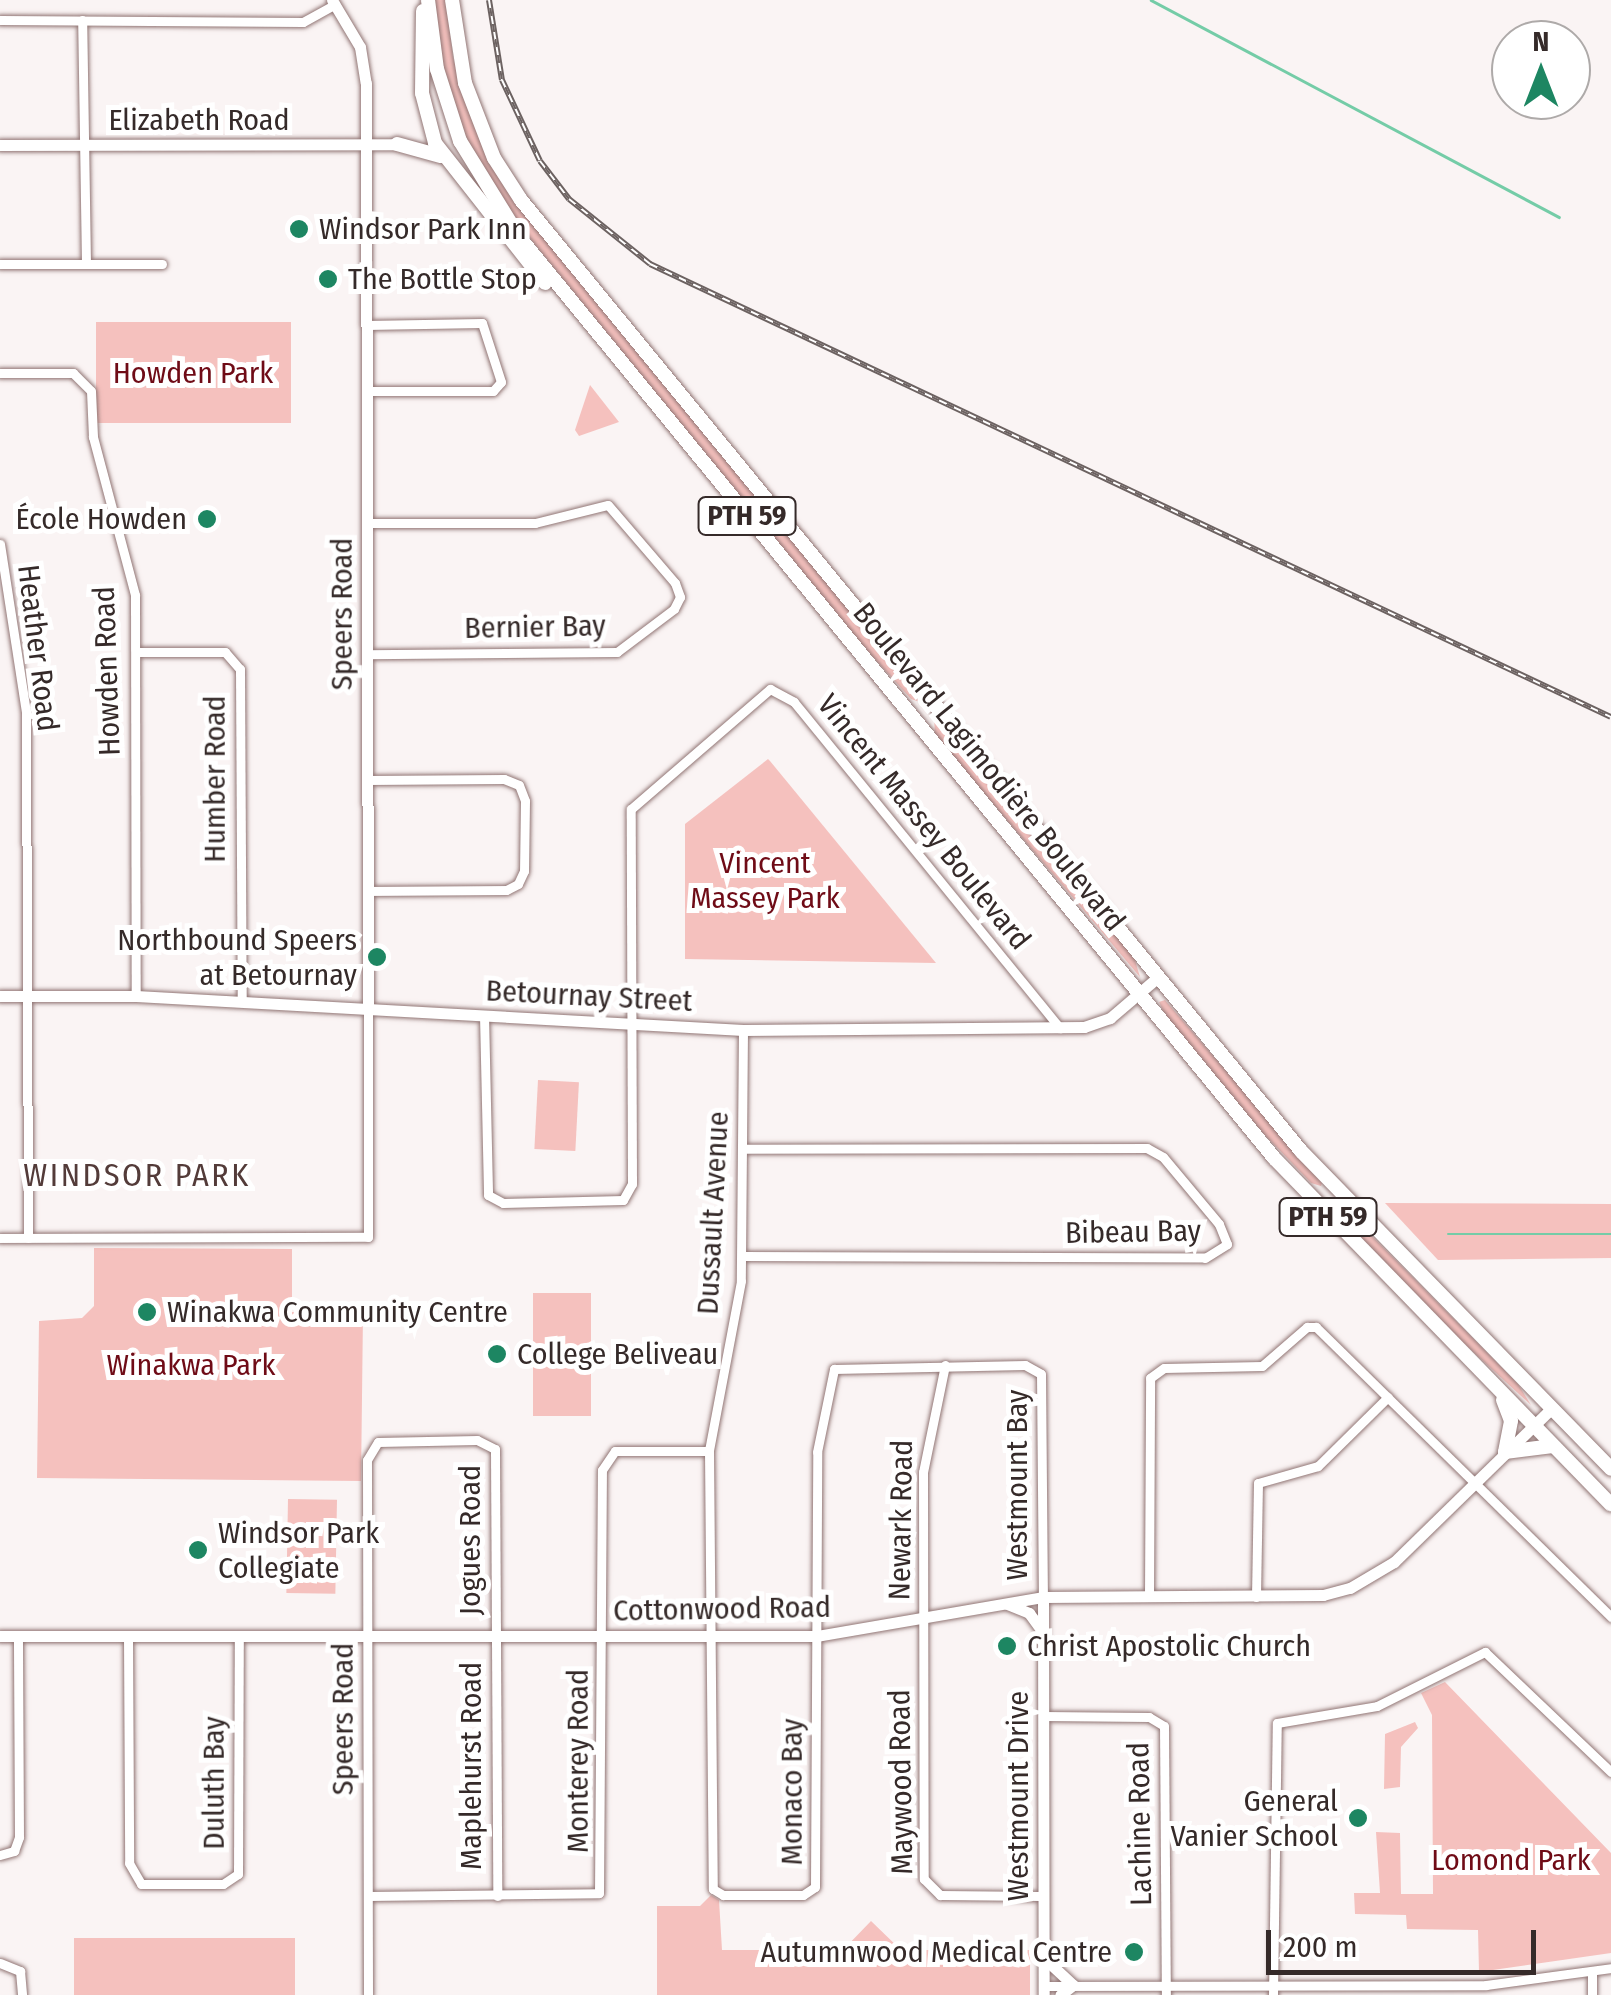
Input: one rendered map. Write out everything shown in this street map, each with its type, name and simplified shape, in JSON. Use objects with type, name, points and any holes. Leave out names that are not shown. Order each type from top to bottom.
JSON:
[{"type":"main road","points":[[397,144],[419,133],[425,114],[426,0]]},
{"type":"main road","name":"Boulevard Lagimodière Boulevard","points":[[426,0],[445,100],[474,171],[577,309],[1326,1216],[1611,1504]]},
{"type":"main road","name":"Boulevard Lagimodière Boulevard","points":[[452,0],[465,83],[514,190],[936,708],[1350,1206],[1611,1470]]},
{"type":"main road","points":[[425,114],[444,160]]},
{"type":"main road","points":[[397,144],[432,150],[444,160],[540,277],[577,309]]},
{"type":"main road","points":[[917,723],[936,708]]},
{"type":"main road","points":[[1502,1395],[1511,1422],[1505,1452],[1553,1446]]},
{"type":"street","points":[[0,20],[303,22],[334,2]]},
{"type":"street","name":"Speers Road","points":[[28,1238],[368,1237],[366,144],[360,47],[334,2]]},
{"type":"street","points":[[82,20],[86,264]]},
{"type":"street","name":"Elizabeth Road","points":[[0,144],[397,144]]},
{"type":"street","points":[[0,264],[162,264]]},
{"type":"street","points":[[366,325],[482,323],[501,382],[492,391],[367,392]]},
{"type":"street","name":"Howden Road","points":[[0,374],[85,378],[93,437],[135,595],[136,996]]},
{"type":"street","name":"Bernier Bay","points":[[367,523],[535,522],[608,506],[676,583],[680,597],[674,609],[617,652],[368,654]]},
{"type":"street","name":"Heather Road","points":[[0,544],[25,697],[28,1238]]},
{"type":"street","name":"Humber Road","points":[[136,652],[225,652],[240,669],[242,1002]]},
{"type":"street","name":"Vincent Massey Boulevard","points":[[632,1024],[631,808],[770,689],[794,702],[1060,1028]]},
{"type":"street","points":[[367,780],[504,780],[520,786],[525,802],[524,871],[518,884],[506,890],[368,890]]},
{"type":"street","name":"Betournay Street","points":[[0,996],[136,996],[743,1030],[1060,1028],[1101,1024],[1158,977]]},
{"type":"street","points":[[484,1016],[484,1190],[503,1203],[614,1203],[630,1193],[632,1024]]},
{"type":"street","name":"Dussault Avenue","points":[[710,1637],[710,1451],[742,1256],[743,1030]]},
{"type":"street","name":"Bibeau Bay","points":[[742,1256],[1205,1258],[1226,1244],[1220,1224],[1164,1157],[1147,1148],[744,1148]]},
{"type":"street","points":[[0,1238],[28,1238]]},
{"type":"street","points":[[1148,1596],[1149,1385],[1155,1370],[1262,1366],[1307,1328],[1316,1328],[1611,1617]]},
{"type":"street","name":"Westmount Bay","points":[[817,1636],[817,1452],[829,1380],[848,1365],[1025,1365],[1042,1374],[1043,1597]]},
{"type":"street","name":"Newark Road","points":[[924,1619],[925,1442],[944,1365]]},
{"type":"street","points":[[1256,1597],[1258,1483],[1318,1466],[1388,1397]]},
{"type":"street","name":"Cottonwood Road","points":[[0,1636],[817,1636],[1043,1597],[1323,1595],[1374,1576],[1551,1409]]},
{"type":"street","name":"Jogues Road","points":[[373,1444],[478,1440],[495,1449],[496,1637]]},
{"type":"street","name":"Speers Road","points":[[368,1995],[367,1460],[373,1444]]},
{"type":"street","points":[[603,1637],[606,1455],[710,1451]]},
{"type":"street","name":"Westmount Drive","points":[[1043,1597],[1044,1990]]},
{"type":"street","points":[[1007,1604],[1029,1614],[1043,1634]]},
{"type":"street","name":"Maywood Road","points":[[924,1619],[926,1885],[940,1895],[1041,1896]]},
{"type":"street","points":[[0,1855],[14,1851],[19,1837],[18,1636]]},
{"type":"street","name":"Duluth Bay","points":[[128,1636],[128,1863],[141,1884],[222,1884],[238,1874],[239,1637]]},
{"type":"street","name":"Monaco Bay","points":[[710,1637],[711,1885],[723,1895],[784,1896],[810,1893],[817,1877],[817,1636]]},
{"type":"street","name":"Maplehurst Road","points":[[496,1637],[496,1896]]},
{"type":"street","name":"Monterey Road","points":[[368,1896],[591,1896],[603,1886],[603,1637]]},
{"type":"street","points":[[1273,1990],[1277,1723],[1409,1695],[1485,1652],[1611,1772]]},
{"type":"street","name":"Lachine Road","points":[[1042,1716],[1149,1716],[1164,1726],[1166,1990]]},
{"type":"street","points":[[1044,1957],[1073,1986]]},
{"type":"street","points":[[0,1963],[20,1971],[22,1995]]},
{"type":"street","points":[[1044,1990],[1073,1986],[1166,1990],[1486,1990],[1611,1968]]},
{"type":"street","points":[[1592,1971],[1592,1995]]},
{"type":"street","points":[[1060,1995],[1073,1986]]},
{"type":"green space","points":[[433,0],[446,0],[453,58],[481,142],[923,703],[911,699],[836,616],[504,206],[468,143],[441,64]]},
{"type":"green space","name":"Howden Park","points":[[96,322],[291,322],[291,423],[96,423]]},
{"type":"green space","points":[[590,385],[619,422],[579,436],[575,430]]},
{"type":"green space","points":[[934,718],[1134,957],[1140,977],[935,735]]},
{"type":"green space","name":"Vincent Massey Park","points":[[768,759],[936,963],[685,959],[685,824]]},
{"type":"green space","points":[[1165,1000],[1321,1186],[1311,1183],[1261,1131],[1167,1019],[1159,1002]]},
{"type":"green space","points":[[538,1080],[579,1082],[575,1151],[534,1149]]},
{"type":"green space","points":[[1385,1203],[1611,1204],[1611,1258],[1438,1260]]},
{"type":"green space","points":[[1356,1220],[1518,1384],[1531,1405],[1395,1280],[1351,1231]]},
{"type":"green space","name":"Winakwa Park","points":[[94,1248],[292,1249],[292,1312],[363,1313],[361,1481],[37,1478],[39,1321],[82,1318],[94,1306]]},
{"type":"green space","points":[[533,1293],[591,1293],[591,1416],[533,1416]]},
{"type":"green space","points":[[288,1499],[337,1500],[335,1594],[286,1593]]},
{"type":"green space","name":"Lomond Park","points":[[1445,1682],[1611,1853],[1611,1953],[1479,1972],[1478,1930],[1407,1929],[1406,1915],[1355,1914],[1354,1893],[1380,1893],[1376,1832],[1400,1833],[1401,1894],[1433,1894],[1432,1715],[1421,1693]]},
{"type":"green space","points":[[1415,1722],[1418,1728],[1401,1747],[1400,1787],[1384,1789],[1385,1734]]},
{"type":"green space","points":[[711,1895],[719,1900],[722,1950],[843,1950],[871,1921],[901,1950],[1030,1950],[1030,1995],[657,1995],[657,1906],[700,1906]]},
{"type":"green space","points":[[74,1938],[295,1938],[295,1995],[74,1995]]},
{"type":"waterway","points":[[1151,0],[1559,217]]},
{"type":"waterway","points":[[1448,1234],[1611,1234]]},
{"type":"railway","points":[[489,0],[502,80],[540,161],[569,199],[650,264],[1611,717]]},
{"type":"place","name":"Windsor Park Inn","points":[[299,229]]},
{"type":"place","name":"The Bottle Stop","points":[[328,279]]},
{"type":"place","name":"École Howden","points":[[207,519]]},
{"type":"place","name":"Northbound Speers at Betournay","points":[[377,957]]},
{"type":"place","name":"Winakwa Community Centre","points":[[147,1312]]},
{"type":"place","name":"College Beliveau","points":[[497,1354]]},
{"type":"place","name":"Windsor Park Collegiate","points":[[198,1550]]},
{"type":"place","name":"Christ Apostolic Church","points":[[1007,1646]]},
{"type":"place","name":"General Vanier School","points":[[1358,1818]]},
{"type":"place","name":"Autumnwood Medical Centre","points":[[1134,1952]]},
{"type":"district","name":"WINDSOR PARK","points":[[137,1175]]}]
